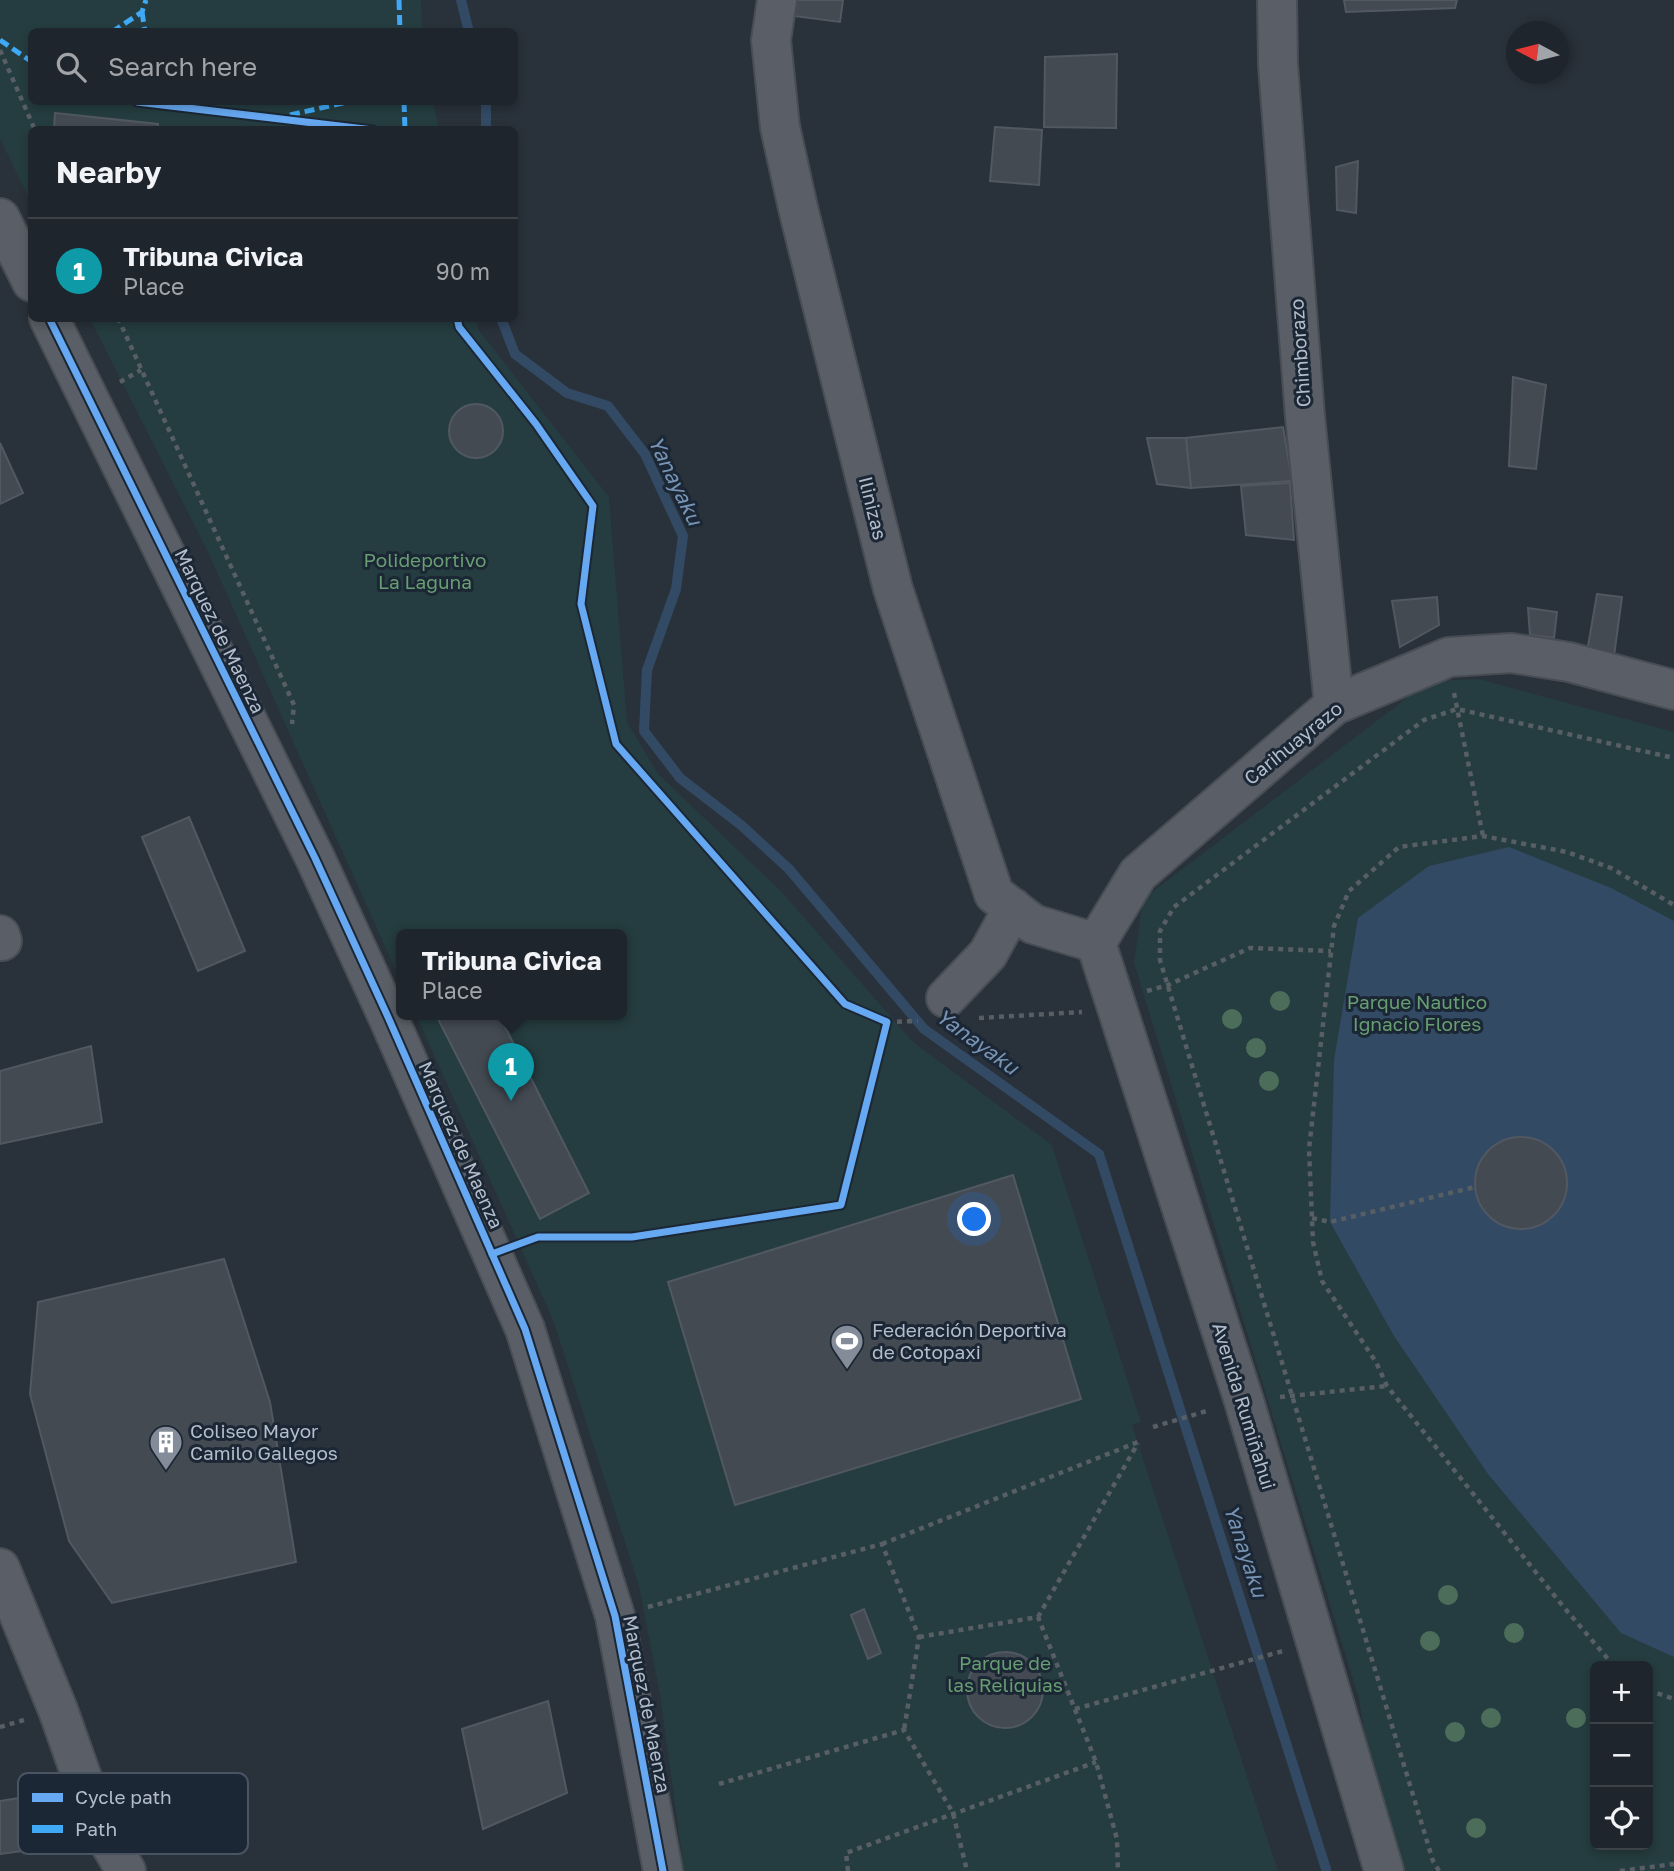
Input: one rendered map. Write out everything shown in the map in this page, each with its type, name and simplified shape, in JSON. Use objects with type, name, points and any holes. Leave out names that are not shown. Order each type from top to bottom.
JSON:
[{"type":"street","name":"Ilinizas","points":[[777,0],[771,40],[780,127],[798,208],[893,589],[994,894],[1033,924],[1096,943]]},
{"type":"street","name":"Chimborazo","points":[[1277,0],[1278,65],[1305,416],[1334,705]]},
{"type":"street","points":[[0,218],[17,268]]},
{"type":"street","name":"Marquez de Maenza","points":[[51,322],[315,858],[514,1304],[529,1342],[615,1616],[663,1871]]},
{"type":"street","name":"Carihuayrazo","points":[[1096,943],[1138,874],[1334,705],[1449,657],[1511,653],[1569,662],[1674,690]]},
{"type":"street","points":[[950,1012],[988,954],[1013,908]]},
{"type":"street","name":"Avenida Rumiñahui","points":[[1096,943],[1227,1406],[1384,1871]]},
{"type":"street","points":[[0,1568],[58,1710],[80,1773]]},
{"type":"street","points":[[116,1854],[126,1871]]},
{"type":"path","points":[[0,50],[33,126]]},
{"type":"path","points":[[120,322],[294,705],[291,731]]},
{"type":"path","points":[[1449,657],[1483,836]]},
{"type":"path","points":[[1438,1871],[1160,960],[1160,931],[1174,907],[1424,720],[1457,709],[1674,758]]},
{"type":"path","points":[[1610,1661],[1387,1386],[1376,1362],[1322,1281],[1313,1242],[1309,1149],[1334,926],[1349,891],[1399,847],[1483,836],[1567,852],[1611,868],[1674,905]]},
{"type":"path","points":[[887,1022],[950,1012],[1080,1013],[1168,985],[1250,948],[1331,951]]},
{"type":"path","points":[[1312,1218],[1330,1222],[1475,1187]]},
{"type":"path","points":[[1153,1427],[1227,1406],[1387,1386]]},
{"type":"path","points":[[615,1616],[882,1544],[1138,1442],[1038,1617]]},
{"type":"path","points":[[882,1544],[919,1637],[904,1730],[953,1813],[967,1871]]},
{"type":"path","points":[[919,1637],[1038,1617]]},
{"type":"path","points":[[1038,1617],[1096,1762],[1117,1839],[1118,1871]]},
{"type":"path","points":[[1075,1709],[1287,1650]]},
{"type":"path","points":[[1653,1692],[1674,1699]]},
{"type":"path","points":[[719,1784],[904,1730]]},
{"type":"path","points":[[848,1871],[846,1853],[1096,1762]]},
{"type":"path","points":[[1620,1871],[1674,1864]]},
{"type":"green space","points":[[0,0],[421,0],[422,28],[28,28],[28,105],[434,105],[438,126],[28,126],[28,196],[0,139]]},
{"type":"green space","points":[[92,322],[477,322],[478,329],[609,497],[627,722],[658,774],[780,890],[913,1042],[1052,1145],[1141,1422],[1132,1425],[1278,1871],[684,1871],[660,1695],[639,1586],[553,1320],[418,1020],[627,1020],[627,929],[396,929],[396,971],[207,550]]},
{"type":"green space","name":"Parque Nautico Ignacio Flores","points":[[1479,679],[1674,732],[1674,1871],[1387,1871],[1359,1699],[1134,963],[1143,899],[1429,681]]},
{"type":"water","name":"Parque Nautico Ignacio Flores","points":[[1509,847],[1611,888],[1674,921],[1674,1657],[1621,1633],[1488,1474],[1394,1336],[1330,1222],[1334,1060],[1358,918],[1429,866]]},
{"type":"building","points":[[796,0],[843,0],[840,22],[794,16]]},
{"type":"building","points":[[1344,0],[1457,0],[1455,8],[1346,12]]},
{"type":"building","points":[[1117,54],[1116,128],[1044,127],[1045,57]]},
{"type":"building","points":[[55,113],[158,124],[158,126],[54,126]]},
{"type":"building","points":[[995,127],[1042,130],[1039,185],[990,181]]},
{"type":"building","points":[[1358,161],[1356,213],[1337,210],[1336,167]]},
{"type":"building","points":[[1513,377],[1546,385],[1536,469],[1509,466]]},
{"type":"building","points":[[476,404],[495,412],[503,431],[495,450],[476,458],[457,450],[449,431],[457,412]]},
{"type":"building","points":[[1283,427],[1292,481],[1191,488],[1186,438]]},
{"type":"building","points":[[1147,438],[1186,438],[1191,488],[1157,484]]},
{"type":"building","points":[[0,443],[23,493],[0,504]]},
{"type":"building","points":[[1290,483],[1294,540],[1246,535],[1241,486]]},
{"type":"building","points":[[1597,594],[1622,597],[1614,656],[1587,652]]},
{"type":"building","points":[[1437,597],[1439,625],[1400,647],[1392,601]]},
{"type":"building","points":[[1528,608],[1557,612],[1554,638],[1530,635]]},
{"type":"building","points":[[189,817],[245,951],[198,971],[142,837]]},
{"type":"building","points":[[439,1020],[502,1020],[589,1193],[540,1219]]},
{"type":"building","points":[[91,1046],[102,1122],[0,1144],[0,1071]]},
{"type":"building","points":[[1521,1137],[1539,1140],[1554,1150],[1564,1165],[1567,1183],[1564,1201],[1554,1216],[1539,1226],[1521,1229],[1503,1226],[1488,1216],[1478,1201],[1475,1183],[1478,1165],[1488,1150],[1503,1140]]},
{"type":"building","points":[[1013,1175],[1081,1399],[735,1505],[668,1282]]},
{"type":"building","name":"Coliseo Mayor Camilo Gallegos","points":[[224,1259],[270,1402],[296,1562],[112,1603],[69,1541],[30,1394],[38,1302]]},
{"type":"building","points":[[864,1609],[881,1653],[868,1659],[851,1615]]},
{"type":"building","points":[[1005,1652],[1019,1655],[1032,1663],[1040,1676],[1043,1690],[1040,1704],[1032,1717],[1019,1725],[1005,1728],[991,1725],[978,1717],[970,1704],[967,1690],[970,1676],[978,1663],[991,1655]]},
{"type":"building","points":[[548,1701],[567,1793],[483,1829],[462,1729]]},
{"type":"building","points":[[18,1798],[18,1852],[0,1854],[0,1801]]},
{"type":"waterway","name":"Yanayaku","points":[[461,0],[468,28]]},
{"type":"waterway","name":"Yanayaku","points":[[486,105],[486,126]]},
{"type":"waterway","name":"Yanayaku","points":[[503,322],[515,354],[567,393],[608,406],[645,454],[683,536],[676,589],[647,670],[644,731],[680,778],[741,825],[789,869],[924,1029],[1099,1154],[1326,1869]]},
{"type":"marked path","points":[[118,28],[142,12],[146,0]]},
{"type":"marked path","points":[[399,0],[400,28]]},
{"type":"marked path","points":[[142,12],[144,28]]},
{"type":"marked path","points":[[0,40],[28,59]]},
{"type":"marked path","points":[[290,115],[334,105]]},
{"type":"marked path","points":[[404,105],[405,126]]},
{"type":"cycle path","points":[[162,105],[339,126]]},
{"type":"cycle path","points":[[51,322],[315,858],[525,1329],[615,1616],[663,1871]]},
{"type":"cycle path","points":[[458,322],[459,327],[536,424],[593,506],[581,604],[616,744],[845,1004],[887,1022],[841,1205],[632,1237],[538,1237],[492,1254]]},
{"type":"place","name":"Tribuna Civica","points":[[511,1101]]},
{"type":"place","name":"Federación Deportiva de Cotopaxi","points":[[847,1371]]},
{"type":"place","name":"Coliseo Mayor Camilo Gallegos","points":[[166,1472]]},
{"type":"park label","name":"Polideportivo La Laguna","points":[[425,571]]},
{"type":"park label","name":"Parque de las Reliquias","points":[[1005,1674]]}]
